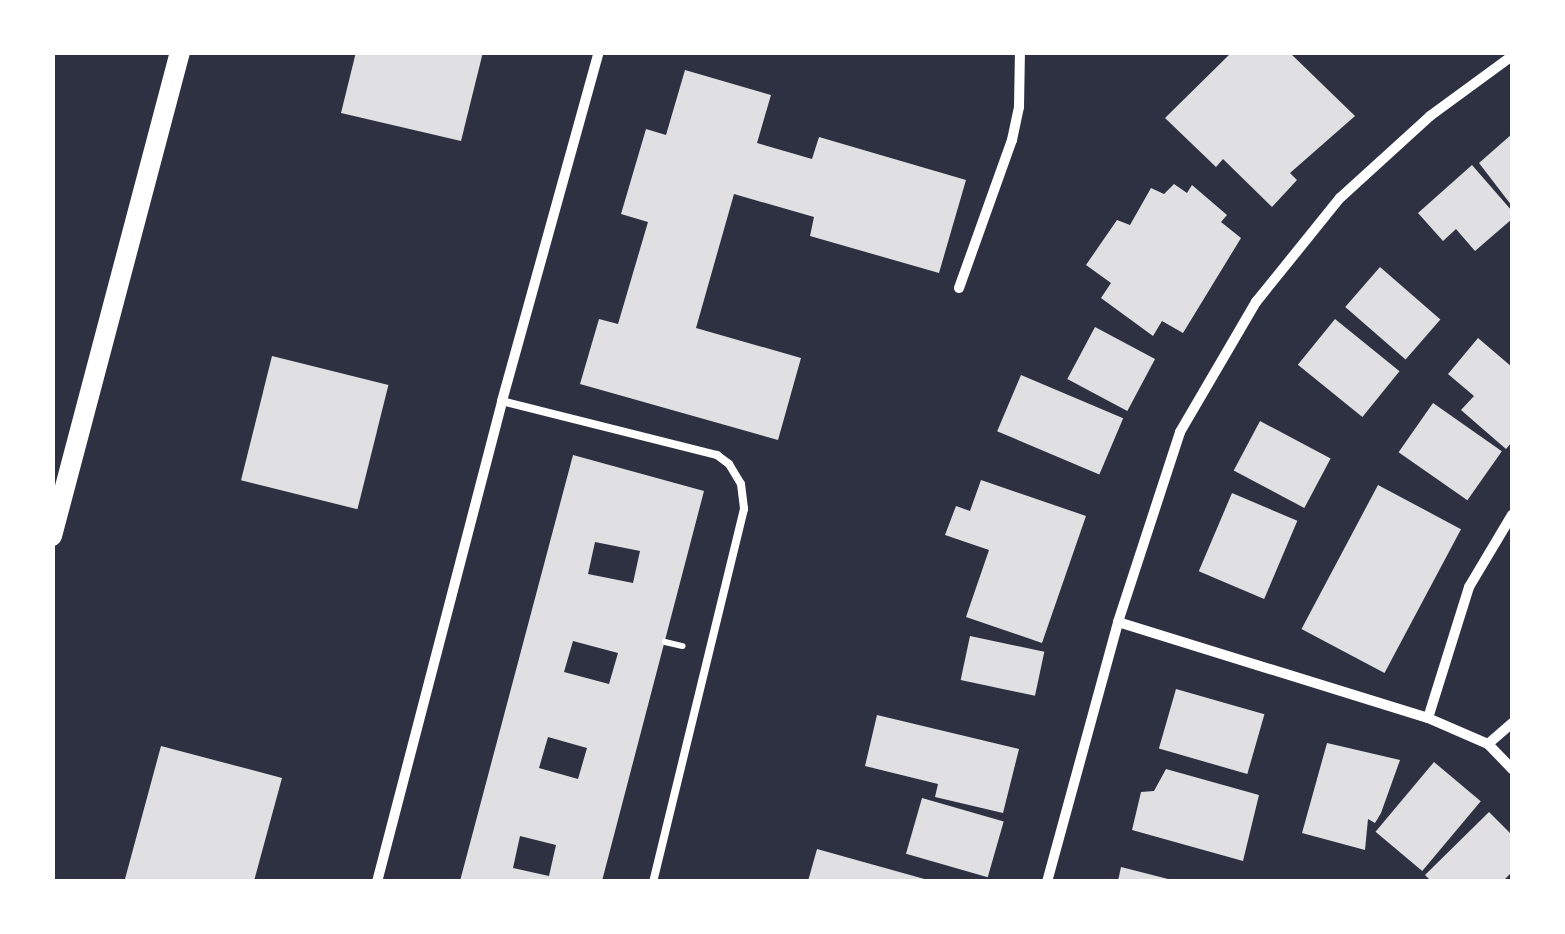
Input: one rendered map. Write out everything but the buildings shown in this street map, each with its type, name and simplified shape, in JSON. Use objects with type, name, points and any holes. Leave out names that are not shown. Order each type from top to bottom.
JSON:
[{"type":"main road","points":[[52,536],[180,52]]},
{"type":"street","points":[[377,882],[598,52]]},
{"type":"street","points":[[959,288],[1012,140],[1019,107],[1020,52]]},
{"type":"street","points":[[1047,882],[1118,622],[1180,432],[1256,302],[1340,198],[1430,116],[1512,56]]},
{"type":"street","points":[[1428,718],[1469,587],[1512,515]]},
{"type":"street","points":[[1118,622],[1428,718],[1488,744],[1512,769]]},
{"type":"street","points":[[1488,744],[1512,723]]},
{"type":"lane","points":[[502,401],[717,455],[729,464],[741,484],[744,508],[653,882]]}]
